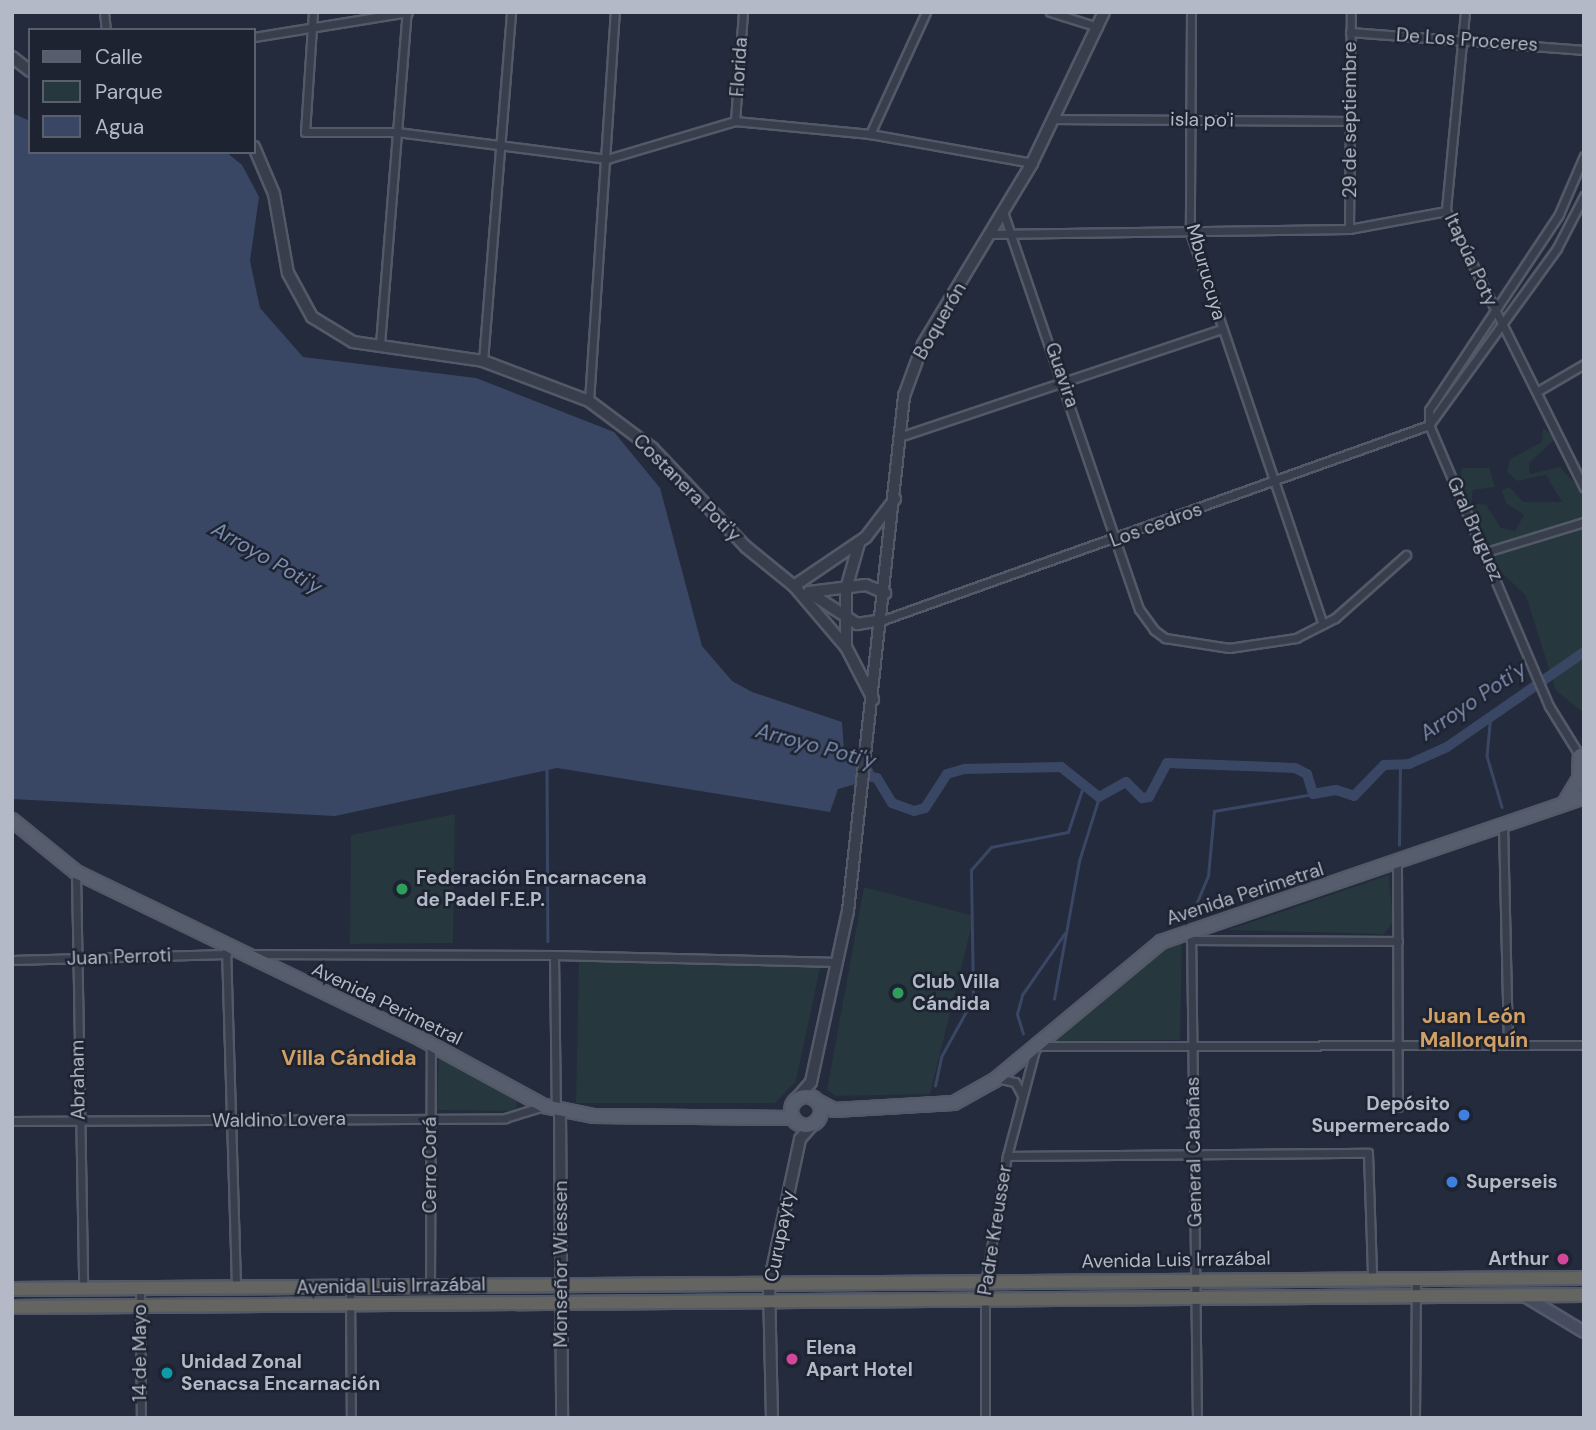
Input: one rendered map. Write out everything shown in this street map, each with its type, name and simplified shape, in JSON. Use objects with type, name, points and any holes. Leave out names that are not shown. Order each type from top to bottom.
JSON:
[{"type":"highway","name":"Avenida Luis Irrazábal","points":[[12,1289],[985,1283],[1372,1276],[1584,1278]]},
{"type":"highway","name":"Avenida Luis Irrazábal","points":[[12,1307],[562,1302],[771,1303],[1416,1294],[1584,1295]]},
{"type":"main road","points":[[1577,800],[1582,758]]},
{"type":"main road","name":"Avenida Perimetral","points":[[794,1110],[816,1122],[834,1111],[937,1107],[997,1078],[1140,954],[1577,800]]},
{"type":"main road","name":"Avenida Perimetral","points":[[12,820],[76,872],[231,952],[431,1044],[553,1109],[776,1114],[817,1100],[834,1111]]},
{"type":"main road","points":[[816,1122],[817,1100]]},
{"type":"main road","points":[[1523,1295],[1584,1332]]},
{"type":"street","points":[[313,12],[305,132],[397,132],[607,159],[734,121],[870,134],[1032,163]]},
{"type":"street","points":[[256,37],[407,12],[380,344]]},
{"type":"street","points":[[483,361],[511,12]]},
{"type":"street","points":[[589,401],[615,12]]},
{"type":"street","name":"Florida","points":[[734,121],[743,12]]},
{"type":"street","points":[[870,134],[926,12]]},
{"type":"street","points":[[1050,12],[1098,27]]},
{"type":"street","name":"Boquerón","points":[[838,962],[869,744],[904,397],[923,344],[1032,163],[1104,12]]},
{"type":"street","name":"Mburucuya","points":[[1191,12],[1190,232],[1277,480],[1322,624]]},
{"type":"street","name":"29 de septiembre","points":[[1349,229],[1351,12]]},
{"type":"street","name":"Itapúa Poty","points":[[1465,12],[1446,211],[1584,488]]},
{"type":"street","name":"De Los Proceres","points":[[1350,32],[1584,50]]},
{"type":"street","points":[[12,57],[28,69]]},
{"type":"street","name":"isla po'i","points":[[1053,119],[1350,121]]},
{"type":"street","name":"Costanera Poti'y","points":[[256,151],[269,176],[288,273],[302,304],[337,335],[483,361],[589,401],[652,448],[746,547],[794,586],[846,647]]},
{"type":"street","points":[[1429,425],[1433,401],[1559,214],[1584,156]]},
{"type":"street","points":[[1429,425],[1504,326],[1584,196]]},
{"type":"street","points":[[991,234],[1349,229],[1446,211]]},
{"type":"street","name":"Guavira","points":[[1003,212],[1065,381],[1139,610],[1165,638],[1263,645],[1322,624],[1406,555]]},
{"type":"street","points":[[899,437],[1222,329]]},
{"type":"street","points":[[1538,391],[1584,364]]},
{"type":"street","name":"Los cedros","points":[[883,620],[904,608],[1117,540],[1429,425]]},
{"type":"street","name":"Gral Bruguez","points":[[1429,425],[1521,633],[1549,706],[1582,758]]},
{"type":"street","points":[[794,586],[859,542],[895,498]]},
{"type":"street","points":[[1486,552],[1584,522]]},
{"type":"street","points":[[859,542],[846,589],[846,647],[873,700]]},
{"type":"street","points":[[808,592],[866,585],[885,593]]},
{"type":"street","points":[[794,586],[808,592],[844,617],[867,626],[883,620]]},
{"type":"street","points":[[1503,824],[1508,1045]]},
{"type":"street","points":[[1397,865],[1398,1107]]},
{"type":"street","name":"Abraham","points":[[76,872],[83,1289]]},
{"type":"street","points":[[1191,934],[1398,941]]},
{"type":"street","name":"General Cabañas","points":[[1191,934],[1197,1418]]},
{"type":"street","points":[[231,952],[231,1121],[236,1287]]},
{"type":"street","name":"Juan Perroti","points":[[12,960],[231,952],[838,962]]},
{"type":"street","points":[[553,1109],[554,956]]},
{"type":"street","points":[[794,1110],[811,1082],[838,962]]},
{"type":"street","name":"Cerro Corá","points":[[430,1286],[431,1044]]},
{"type":"street","points":[[1035,1046],[1193,1048],[1584,1045]]},
{"type":"street","name":"Padre Kreusser","points":[[985,1418],[985,1283],[1007,1156],[1035,1046]]},
{"type":"street","points":[[997,1078],[1015,1082],[1023,1096]]},
{"type":"street","points":[[811,1082],[817,1100]]},
{"type":"street","name":"Waldino Lovera","points":[[12,1121],[505,1118],[553,1109]]},
{"type":"street","name":"Monseñor Wiessen","points":[[553,1109],[562,1302],[562,1418]]},
{"type":"street","name":"Curupayty","points":[[772,1418],[769,1284],[800,1139],[794,1110]]},
{"type":"street","name":"Curupayty","points":[[800,1139],[816,1122]]},
{"type":"street","points":[[1007,1156],[1368,1153],[1372,1276]]},
{"type":"street","points":[[1415,1418],[1416,1277]]},
{"type":"street","points":[[350,1287],[351,1418]]},
{"type":"street","name":"14 de Mayo","points":[[140,1288],[141,1418]]},
{"type":"green space","points":[[1543,428],[1556,438],[1529,463],[1530,474],[1560,467],[1584,493],[1584,713],[1556,691],[1526,596],[1493,564],[1459,489],[1462,468],[1489,468],[1495,487],[1473,490],[1471,503],[1486,505],[1501,528],[1515,531],[1524,515],[1506,503],[1502,490],[1510,487],[1523,502],[1562,502],[1546,475],[1517,481],[1507,472],[1510,459],[1542,442]]},
{"type":"green space","name":"Federación Encarnacena de Padel F.E.P.","points":[[455,814],[453,943],[350,944],[351,835]]},
{"type":"green space","points":[[1389,875],[1393,922],[1384,934],[1228,930]]},
{"type":"green space","name":"Club Villa Cándida","points":[[864,887],[974,916],[930,1094],[836,1096],[827,1090]]},
{"type":"green space","points":[[1182,940],[1180,1040],[1055,1041],[1157,949]]},
{"type":"green space","points":[[579,956],[821,963],[796,1081],[775,1103],[576,1103]]},
{"type":"green space","points":[[439,1056],[517,1101],[516,1111],[437,1110]]},
{"type":"water","points":[[12,113],[28,120],[28,154],[228,154],[242,165],[259,197],[250,261],[260,308],[303,357],[476,378],[614,432],[660,488],[702,646],[732,681],[752,692],[842,722],[844,751],[871,766],[877,778],[838,789],[830,812],[557,768],[335,816],[12,799]]},
{"type":"waterway","name":"Arroyo Poti'y","points":[[866,776],[877,778],[892,803],[914,811],[925,808],[947,774],[964,769],[1061,767],[1099,797],[1126,782],[1142,798],[1149,797],[1167,763],[1295,768],[1307,774],[1313,794],[1336,790],[1354,796],[1384,765],[1409,764],[1447,747],[1584,652]]},
{"type":"waterway","points":[[1491,714],[1487,756],[1502,807]]},
{"type":"waterway","points":[[1399,845],[1400,765]]},
{"type":"waterway","points":[[547,770],[548,941]]},
{"type":"waterway","points":[[935,1086],[941,1057],[973,999],[971,870],[991,847],[1068,832],[1084,784]]},
{"type":"waterway","points":[[1194,909],[1208,876],[1214,811],[1313,794]]},
{"type":"waterway","points":[[1054,999],[1079,861],[1099,797]]},
{"type":"waterway","points":[[1023,1034],[1017,1014],[1022,995],[1065,933]]},
{"type":"place","name":"Federación Encarnacena de Padel F.E.P.","points":[[402,889]]},
{"type":"place","name":"Club Villa Cándida","points":[[898,993]]},
{"type":"place","name":"Depósito Supermercado","points":[[1464,1115]]},
{"type":"place","name":"Superseis","points":[[1452,1182]]},
{"type":"place","name":"Arthur","points":[[1563,1259]]},
{"type":"place","name":"Elena Apart Hotel","points":[[792,1359]]},
{"type":"place","name":"Unidad Zonal Senacsa Encarnación","points":[[167,1373]]},
{"type":"district","name":"Juan León Mallorquín","points":[[1474,1028]]},
{"type":"district","name":"Villa Cándida","points":[[349,1058]]}]
